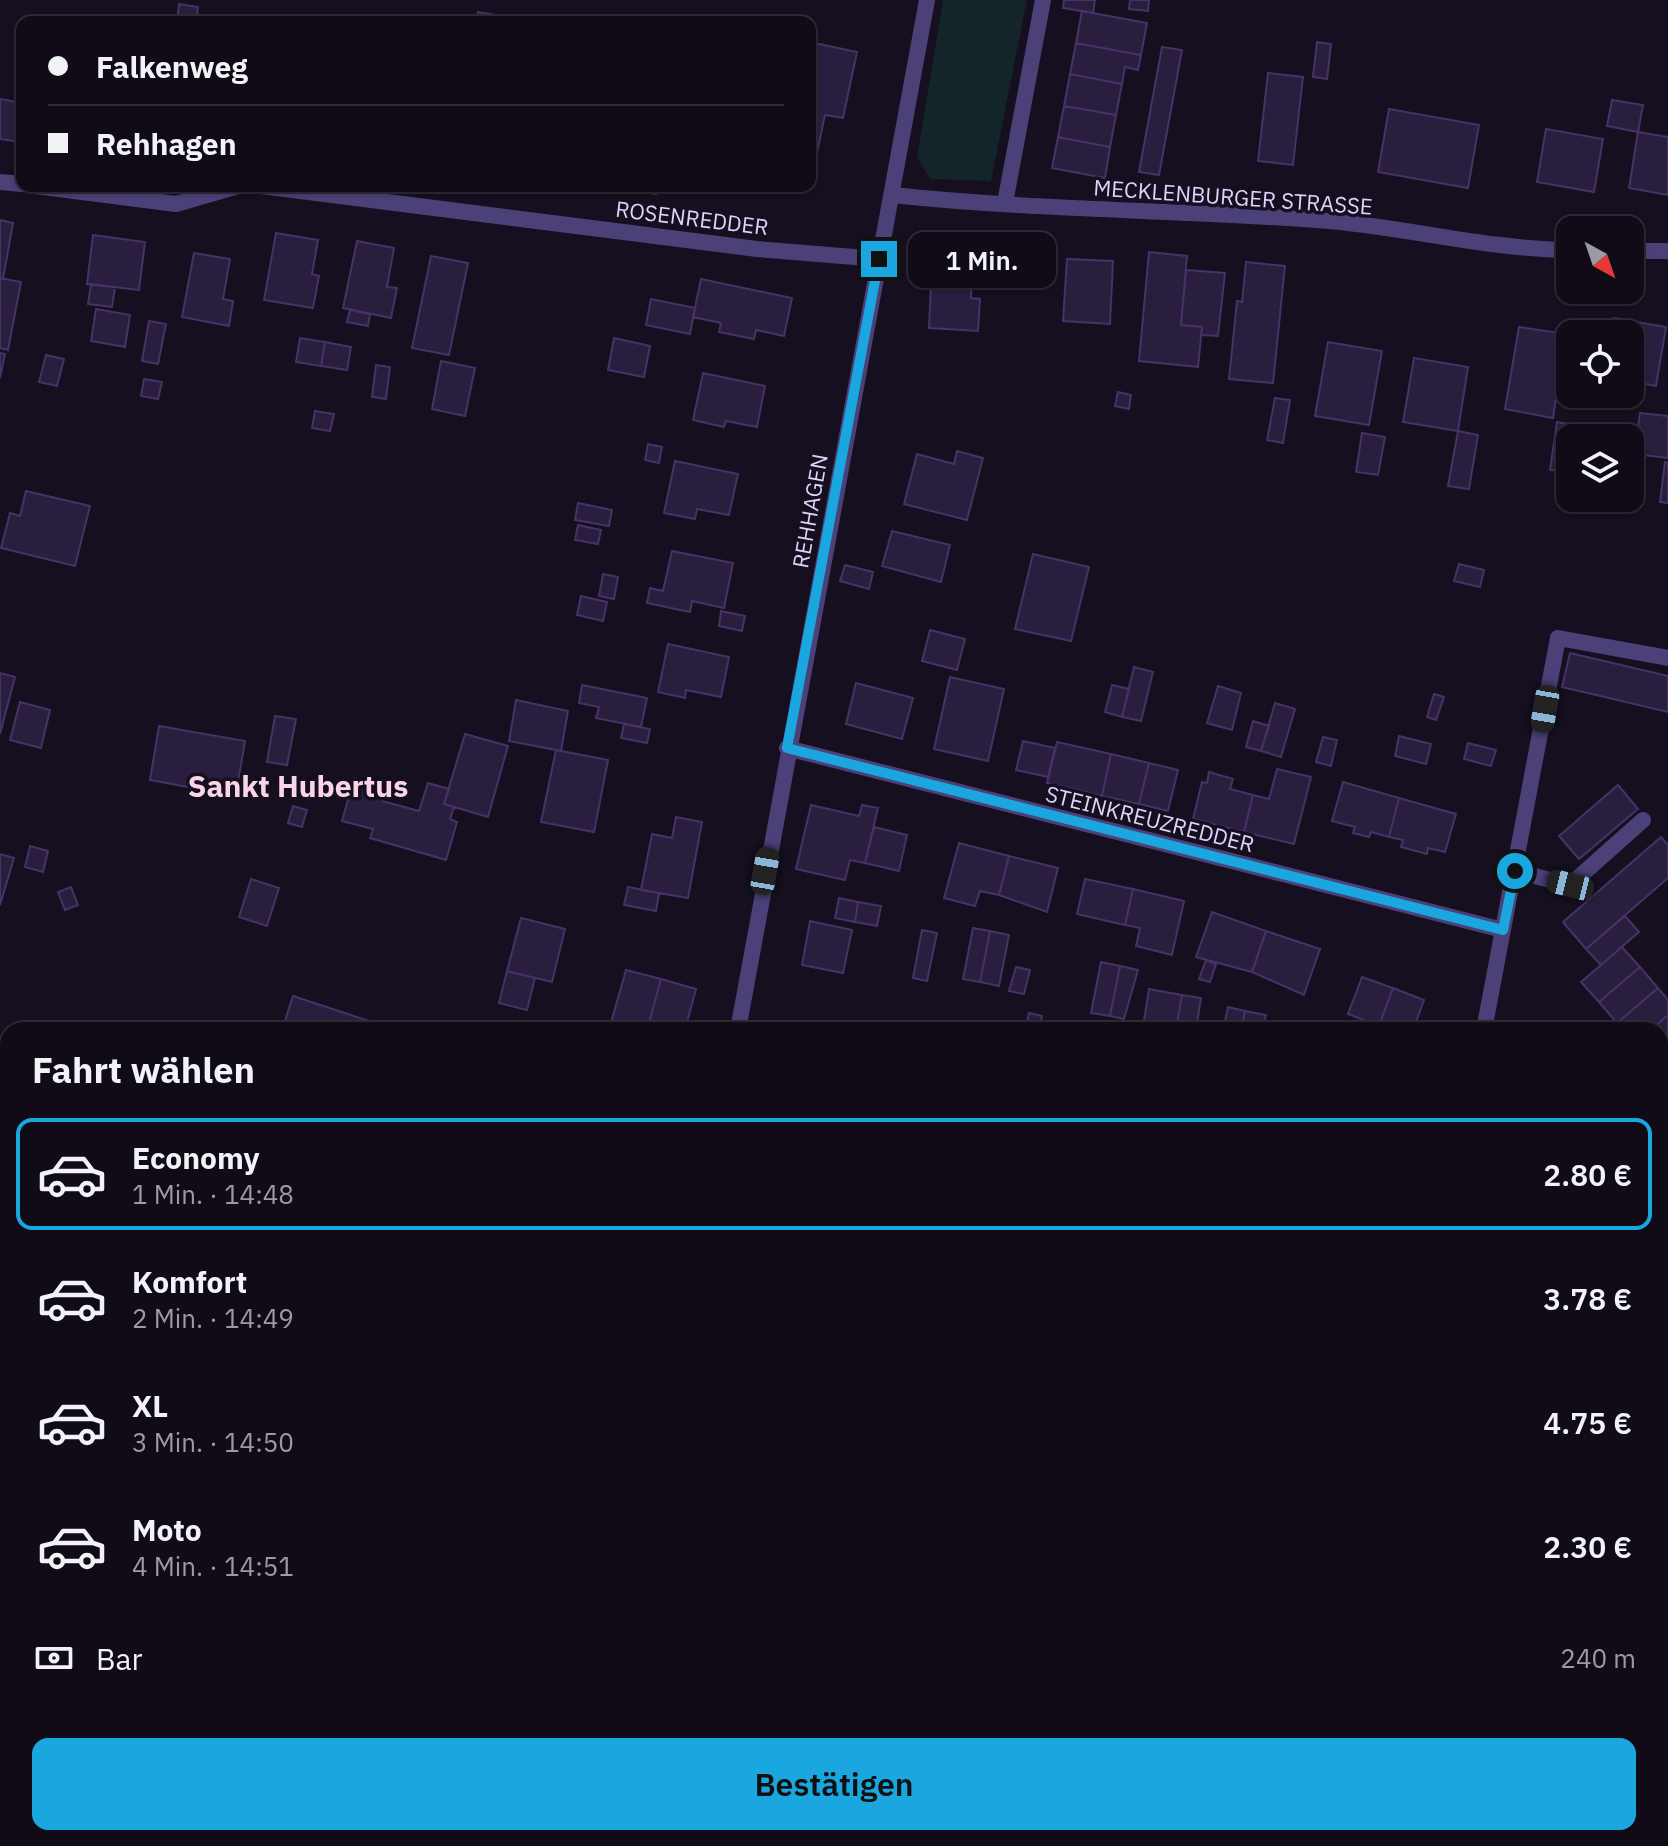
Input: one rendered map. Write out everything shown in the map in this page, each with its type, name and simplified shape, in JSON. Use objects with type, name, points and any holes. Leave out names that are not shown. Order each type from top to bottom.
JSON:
[{"type":"street","name":"REHHAGEN","points":[[739,1022],[787,748],[927,0]]},
{"type":"street","points":[[1005,203],[1043,0]]},
{"type":"street","points":[[82,192],[176,204],[217,192]]},
{"type":"street","name":"ROSENREDDER","points":[[308,192],[757,249],[879,259]]},
{"type":"street","name":"MECKLENBURGER STRASSE","points":[[892,195],[1319,220],[1505,246],[1556,249]]},
{"type":"street","points":[[1644,251],[1668,251]]},
{"type":"street","points":[[1486,1022],[1558,638],[1668,658]]},
{"type":"street","name":"STEINKREUZREDDER","points":[[787,748],[1503,930]]},
{"type":"street","points":[[1515,871],[1570,885],[1643,820]]},
{"type":"shaded area","points":[[943,0],[1027,0],[991,181],[930,179],[917,157]]},
{"type":"building","points":[[1064,0],[1095,0],[1093,13],[1063,8]]},
{"type":"building","points":[[1130,0],[1149,0],[1148,11],[1129,9]]},
{"type":"building","points":[[179,4],[198,7],[197,16],[178,16]]},
{"type":"building","points":[[1082,11],[1147,23],[1141,55],[1076,43]]},
{"type":"building","points":[[478,12],[501,16],[478,16]]},
{"type":"building","points":[[1317,42],[1331,44],[1327,79],[1313,77]]},
{"type":"building","points":[[816,43],[857,52],[843,118],[825,115],[817,153]]},
{"type":"building","points":[[1076,43],[1141,55],[1138,70],[1125,67],[1122,84],[1070,74]]},
{"type":"building","points":[[1162,47],[1182,50],[1159,175],[1139,172]]},
{"type":"building","points":[[1268,73],[1303,77],[1293,165],[1258,161]]},
{"type":"building","points":[[1070,74],[1122,84],[1116,115],[1064,106]]},
{"type":"building","points":[[0,99],[16,102],[16,141],[0,139]]},
{"type":"building","points":[[1612,100],[1643,105],[1638,132],[1607,126]]},
{"type":"building","points":[[1064,106],[1116,115],[1110,147],[1058,137]]},
{"type":"building","points":[[1389,109],[1479,125],[1468,188],[1378,172]]},
{"type":"building","points":[[1546,129],[1603,139],[1594,192],[1537,182]]},
{"type":"building","points":[[1638,132],[1668,137],[1668,195],[1629,188]]},
{"type":"building","points":[[1058,137],[1110,147],[1105,178],[1052,168]]},
{"type":"building","points":[[0,220],[13,223],[3,279],[0,278]]},
{"type":"building","points":[[276,233],[318,240],[312,274],[319,276],[313,308],[264,300]]},
{"type":"building","points":[[93,235],[145,242],[139,290],[87,284]]},
{"type":"building","points":[[357,241],[394,248],[387,287],[397,288],[391,318],[343,308]]},
{"type":"building","points":[[1149,252],[1187,256],[1181,325],[1202,327],[1198,367],[1139,361]]},
{"type":"building","points":[[194,253],[230,259],[223,299],[233,301],[229,326],[182,317]]},
{"type":"building","points":[[431,256],[468,263],[449,355],[412,348]]},
{"type":"building","points":[[1067,259],[1113,261],[1110,324],[1063,321]]},
{"type":"building","points":[[932,261],[972,263],[971,298],[980,299],[978,331],[929,328]]},
{"type":"building","points":[[1246,262],[1285,266],[1273,383],[1229,379],[1237,301],[1242,302]]},
{"type":"building","points":[[1186,270],[1225,273],[1218,336],[1201,335],[1202,327],[1181,325]]},
{"type":"building","points":[[0,278],[21,282],[8,350],[0,348]]},
{"type":"building","points":[[701,279],[792,298],[784,336],[756,330],[754,339],[719,332],[721,323],[693,317]]},
{"type":"building","points":[[91,284],[115,287],[112,307],[88,304]]},
{"type":"building","points":[[651,299],[695,308],[690,334],[646,325]]},
{"type":"building","points":[[96,309],[130,315],[125,347],[91,341]]},
{"type":"building","points":[[350,310],[370,314],[368,326],[347,322]]},
{"type":"building","points":[[149,321],[166,324],[158,364],[142,361]]},
{"type":"building","points":[[1644,323],[1666,327],[1656,386],[1644,384]]},
{"type":"building","points":[[1519,327],[1556,333],[1553,418],[1505,409]]},
{"type":"building","points":[[300,338],[325,342],[321,366],[296,362]]},
{"type":"building","points":[[614,338],[650,346],[644,377],[608,370]]},
{"type":"building","points":[[325,342],[351,347],[347,370],[321,366]]},
{"type":"building","points":[[1328,342],[1382,351],[1369,425],[1315,416]]},
{"type":"building","points":[[0,353],[5,354],[0,378]]},
{"type":"building","points":[[46,355],[64,359],[57,386],[39,382]]},
{"type":"building","points":[[1414,358],[1468,367],[1458,431],[1403,422]]},
{"type":"building","points":[[441,361],[475,368],[465,416],[432,409]]},
{"type":"building","points":[[376,365],[390,367],[386,399],[372,397]]},
{"type":"building","points":[[703,373],[765,386],[757,427],[726,421],[724,427],[693,420]]},
{"type":"building","points":[[144,379],[162,382],[158,399],[141,396]]},
{"type":"building","points":[[1118,392],[1131,395],[1129,409],[1115,406]]},
{"type":"building","points":[[1275,398],[1290,400],[1283,443],[1267,440]]},
{"type":"building","points":[[315,411],[334,414],[330,431],[312,428]]},
{"type":"building","points":[[1640,413],[1668,416],[1668,458],[1644,455],[1644,424],[1638,424]]},
{"type":"building","points":[[1556,429],[1556,471],[1550,470]]},
{"type":"building","points":[[1458,431],[1478,435],[1469,489],[1448,486]]},
{"type":"building","points":[[1362,433],[1385,437],[1378,475],[1356,472]]},
{"type":"building","points":[[648,444],[662,447],[659,463],[645,460]]},
{"type":"building","points":[[957,451],[983,458],[967,520],[904,504],[917,454],[954,464]]},
{"type":"building","points":[[675,461],[738,474],[729,515],[697,509],[695,519],[664,513]]},
{"type":"building","points":[[1665,462],[1668,463],[1668,503],[1660,502]]},
{"type":"building","points":[[26,491],[90,506],[75,566],[1,548],[10,513],[20,516]]},
{"type":"building","points":[[578,503],[612,510],[609,526],[575,520]]},
{"type":"building","points":[[578,525],[601,530],[598,544],[575,540]]},
{"type":"building","points":[[892,531],[950,545],[941,582],[882,566]]},
{"type":"building","points":[[672,551],[733,563],[724,608],[692,601],[690,612],[647,603],[650,588],[663,591]]},
{"type":"building","points":[[1033,554],[1089,567],[1071,641],[1015,629]]},
{"type":"building","points":[[1459,564],[1484,570],[1480,587],[1454,581]]},
{"type":"building","points":[[845,565],[873,572],[869,589],[840,581]]},
{"type":"building","points":[[603,574],[618,577],[614,599],[599,596]]},
{"type":"building","points":[[581,596],[607,602],[603,621],[577,615]]},
{"type":"building","points":[[721,611],[745,616],[742,631],[719,626]]},
{"type":"building","points":[[930,630],[965,639],[957,670],[922,661]]},
{"type":"building","points":[[668,644],[729,657],[721,697],[686,690],[685,698],[658,692]]},
{"type":"building","points":[[1570,653],[1668,676],[1668,712],[1562,687]]},
{"type":"building","points":[[1134,667],[1153,672],[1141,721],[1122,717]]},
{"type":"building","points":[[0,673],[15,677],[0,734]]},
{"type":"building","points":[[950,677],[1004,689],[988,761],[934,749]]},
{"type":"building","points":[[856,683],[913,698],[902,739],[846,724]]},
{"type":"building","points":[[582,685],[647,698],[641,727],[596,718],[599,707],[579,703]]},
{"type":"building","points":[[1112,685],[1129,689],[1122,717],[1105,712]]},
{"type":"building","points":[[1218,686],[1241,693],[1232,730],[1207,723]]},
{"type":"building","points":[[1434,694],[1444,697],[1436,720],[1427,717]]},
{"type":"building","points":[[516,700],[568,711],[561,751],[509,741]]},
{"type":"building","points":[[20,702],[50,710],[41,748],[10,740]]},
{"type":"building","points":[[1275,703],[1295,709],[1281,757],[1261,751]]},
{"type":"building","points":[[275,716],[296,719],[287,765],[267,762]]},
{"type":"building","points":[[1253,721],[1269,726],[1261,751],[1246,747]]},
{"type":"building","points":[[624,724],[650,729],[647,743],[621,738]]},
{"type":"building","points":[[159,726],[245,741],[237,788],[205,782],[204,790],[150,780]]},
{"type":"building","points":[[465,734],[508,746],[488,817],[444,804]]},
{"type":"building","points":[[1399,736],[1431,744],[1426,764],[1395,756]]},
{"type":"building","points":[[1323,737],[1337,740],[1331,766],[1316,762]]},
{"type":"building","points":[[1023,741],[1055,748],[1048,777],[1016,770]]},
{"type":"building","points":[[1057,742],[1111,754],[1102,796],[1047,783]]},
{"type":"building","points":[[1468,743],[1496,750],[1491,766],[1464,759]]},
{"type":"building","points":[[556,750],[608,760],[594,832],[541,822]]},
{"type":"building","points":[[1111,754],[1149,763],[1139,804],[1102,796]]},
{"type":"building","points":[[1149,763],[1178,770],[1168,811],[1139,804]]},
{"type":"building","points":[[1277,769],[1311,777],[1294,844],[1244,832],[1253,795],[1269,799]]},
{"type":"building","points":[[1209,772],[1233,779],[1230,789],[1253,795],[1244,832],[1193,819],[1202,782],[1207,783]]},
{"type":"building","points":[[354,778],[385,787],[382,801],[419,811],[428,783],[449,789],[444,804],[454,807],[450,819],[457,822],[446,860],[370,838],[373,829],[342,821]]},
{"type":"building","points":[[1343,782],[1399,798],[1389,837],[1371,832],[1369,837],[1353,833],[1355,827],[1332,821]]},
{"type":"building","points":[[1618,785],[1638,809],[1579,859],[1559,836]]},
{"type":"building","points":[[1399,798],[1456,814],[1445,852],[1428,848],[1427,854],[1401,847],[1403,840],[1389,837]]},
{"type":"building","points":[[811,805],[859,816],[862,805],[878,808],[865,863],[850,860],[845,880],[796,869]]},
{"type":"building","points":[[293,806],[307,810],[302,827],[288,823]]},
{"type":"building","points":[[676,817],[702,822],[688,898],[641,890],[652,834],[672,838]]},
{"type":"building","points":[[874,827],[907,835],[899,871],[865,863]]},
{"type":"building","points":[[1661,837],[1668,845],[1668,878],[1586,949],[1563,922]]},
{"type":"building","points":[[959,843],[1009,856],[999,895],[980,891],[975,906],[944,898]]},
{"type":"building","points":[[30,846],[48,851],[43,872],[25,867]]},
{"type":"building","points":[[0,854],[14,858],[0,905]]},
{"type":"building","points":[[1009,856],[1058,868],[1047,912],[999,895]]},
{"type":"building","points":[[251,879],[279,888],[267,926],[239,917]]},
{"type":"building","points":[[1085,879],[1133,889],[1125,925],[1077,914]]},
{"type":"building","points":[[71,887],[78,905],[65,910],[58,892]]},
{"type":"building","points":[[628,887],[659,893],[656,911],[624,905]]},
{"type":"building","points":[[1133,889],[1184,901],[1172,955],[1136,946],[1140,928],[1125,925]]},
{"type":"building","points":[[839,898],[858,902],[855,922],[835,918]]},
{"type":"building","points":[[858,902],[881,906],[877,926],[855,922]]},
{"type":"building","points":[[1212,912],[1266,931],[1252,972],[1196,957]]},
{"type":"building","points":[[1625,916],[1639,932],[1601,965],[1586,949]]},
{"type":"building","points":[[521,918],[565,929],[552,982],[507,971]]},
{"type":"building","points":[[810,921],[852,930],[843,973],[802,965]]},
{"type":"building","points":[[973,928],[990,931],[980,982],[963,979]]},
{"type":"building","points":[[922,930],[937,933],[927,981],[913,978]]},
{"type":"building","points":[[990,931],[1009,935],[999,986],[980,982]]},
{"type":"building","points":[[1266,931],[1320,949],[1304,995],[1252,972]]},
{"type":"building","points":[[1622,947],[1640,967],[1599,1002],[1581,982]]},
{"type":"building","points":[[1206,960],[1216,964],[1210,982],[1199,979]]},
{"type":"building","points":[[1101,962],[1120,966],[1110,1016],[1091,1013]]},
{"type":"building","points":[[1120,966],[1138,970],[1124,1019],[1110,1016]]},
{"type":"building","points":[[1016,967],[1030,970],[1024,994],[1009,991]]},
{"type":"building","points":[[1640,967],[1658,988],[1618,1022],[1599,1002]]},
{"type":"building","points":[[626,970],[661,979],[649,1022],[611,1022]]},
{"type":"building","points":[[507,971],[535,978],[527,1010],[499,1003]]},
{"type":"building","points":[[1362,977],[1393,988],[1380,1022],[1369,1022],[1348,1014]]},
{"type":"building","points":[[661,979],[696,989],[687,1022],[649,1022]]},
{"type":"building","points":[[1393,988],[1424,1000],[1416,1022],[1380,1022]]},
{"type":"building","points":[[1658,988],[1668,1000],[1668,1015],[1660,1022],[1618,1022]]},
{"type":"building","points":[[1149,989],[1182,995],[1177,1022],[1144,1022]]},
{"type":"building","points":[[1182,995],[1201,998],[1197,1022],[1177,1022]]},
{"type":"building","points":[[293,996],[369,1021],[369,1022],[285,1022]]},
{"type":"building","points":[[1228,1007],[1245,1011],[1243,1022],[1225,1022]]},
{"type":"building","points":[[1245,1011],[1266,1015],[1264,1022],[1243,1022]]},
{"type":"building","points":[[1029,1013],[1042,1016],[1041,1022],[1027,1022]]},
{"type":"district","name":"Sankt Hubertus","points":[[298,787]]},
{"type":"route","points":[[879,259],[787,748],[1134,839],[1503,930],[1515,871]]}]
